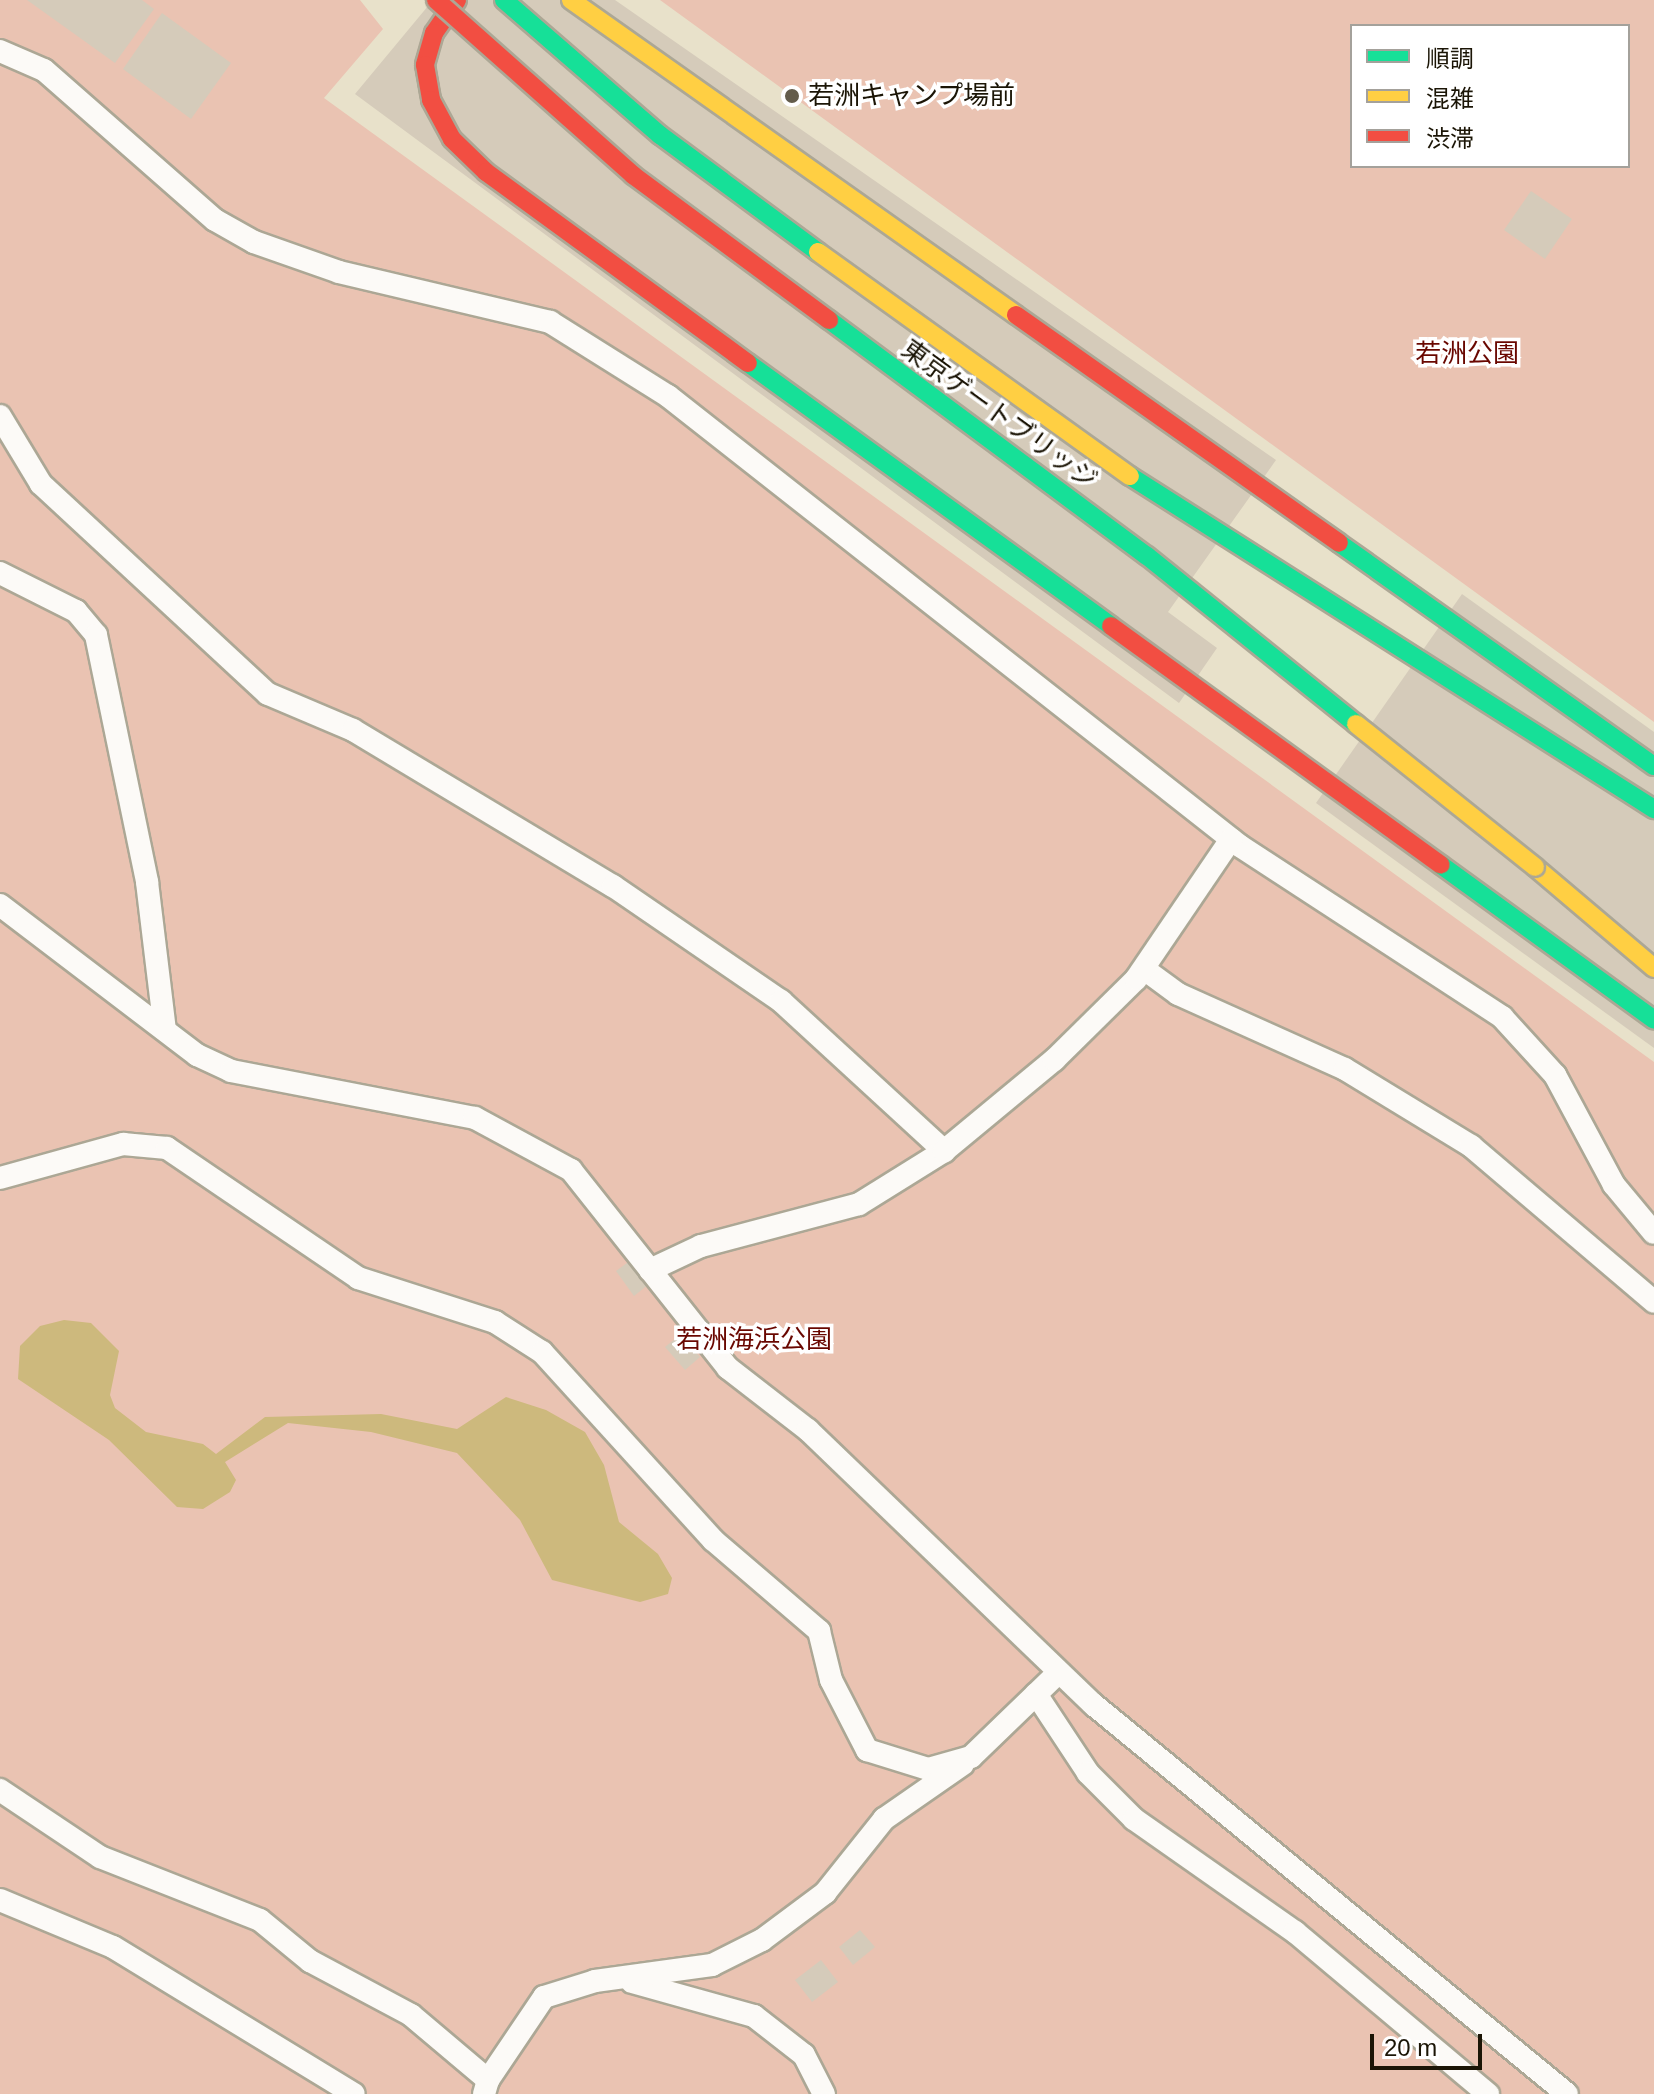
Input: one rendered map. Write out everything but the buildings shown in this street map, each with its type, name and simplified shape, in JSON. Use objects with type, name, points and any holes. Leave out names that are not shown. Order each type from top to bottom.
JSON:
[{"type":"street","name":"東京ゲートブリッジ","points":[[436,0],[633,175],[1147,556],[1535,867],[1654,968]]},
{"type":"street","points":[[457,0],[434,33],[425,65],[431,100],[452,139],[486,172],[1654,1020]]},
{"type":"street","name":"東京ゲートブリッジ","points":[[504,0],[672,144],[984,376],[1177,508],[1654,809]]},
{"type":"street","points":[[571,0],[601,7],[1654,766]]},
{"type":"lane","points":[[0,51],[44,70],[215,220],[254,242],[339,272],[509,308],[608,354],[1231,839],[1502,1017],[1555,1075],[1614,1185],[1654,1233]]},
{"type":"lane","points":[[0,416],[41,484],[268,694],[366,738],[613,886],[781,1001],[944,1151]]},
{"type":"lane","points":[[0,573],[76,611],[96,635],[147,882],[165,1030]]},
{"type":"lane","points":[[650,1270],[701,1246],[859,1204],[944,1151],[1054,1060],[1144,969],[1231,839]]},
{"type":"lane","points":[[0,905],[165,1030],[231,1071],[414,1102],[475,1118],[536,1147],[605,1207],[650,1270],[728,1368],[808,1430],[1059,1672],[1567,2094]]},
{"type":"lane","points":[[1144,969],[1178,994],[1345,1069],[1471,1146],[1654,1302]]},
{"type":"lane","points":[[0,1178],[123,1144],[167,1148],[358,1278],[495,1322],[542,1352],[713,1540],[819,1631],[831,1680],[867,1750],[928,1769],[971,1757]]},
{"type":"lane","points":[[0,1790],[100,1857],[260,1920],[310,1961],[411,2015],[486,2087],[544,1997],[616,1978],[712,1965],[762,1940],[825,1893],[884,1819],[971,1757],[1059,1672]]},
{"type":"lane","points":[[1036,1694],[1088,1773],[1134,1819],[1295,1932],[1488,2094]]},
{"type":"lane","points":[[0,1900],[113,1947],[354,2094]]},
{"type":"lane","points":[[616,1978],[754,2016],[804,2055],[824,2094]]},
{"type":"green space","name":"若洲海浜公園","points":[[0,0],[360,0],[383,29],[324,98],[1654,1062],[1654,2094],[0,2094]]},
{"type":"green space","name":"若洲公園","points":[[660,0],[1654,0],[1654,722]]},
{"type":"shaded area","points":[[64,1320],[91,1323],[119,1351],[110,1395],[115,1408],[146,1432],[203,1444],[216,1454],[265,1417],[381,1414],[457,1429],[506,1397],[546,1410],[585,1432],[604,1465],[619,1522],[658,1554],[672,1578],[668,1594],[640,1602],[552,1580],[520,1520],[457,1453],[371,1432],[288,1423],[225,1462],[236,1480],[230,1492],[203,1509],[177,1507],[109,1440],[18,1379],[20,1346],[40,1326]]},
{"type":"traffic: fast","points":[[504,0],[660,135],[818,252]]},
{"type":"traffic: fast","points":[[829,320],[1147,556],[1356,724]]},
{"type":"traffic: fast","points":[[748,363],[1111,626]]},
{"type":"traffic: fast","points":[[1130,476],[1654,809]]},
{"type":"traffic: fast","points":[[1339,543],[1654,766]]},
{"type":"traffic: fast","points":[[1441,865],[1654,1020]]},
{"type":"traffic: slow","points":[[571,0],[1016,315]]},
{"type":"traffic: slow","points":[[818,252],[1130,476]]},
{"type":"traffic: slow","points":[[1356,724],[1535,867]]},
{"type":"traffic: slow","points":[[1535,867],[1654,968]]},
{"type":"traffic: jam","points":[[436,0],[633,175],[829,320]]},
{"type":"traffic: jam","points":[[457,0],[434,33],[425,65],[431,100],[452,139],[486,172],[748,363]]},
{"type":"traffic: jam","points":[[1016,315],[1339,543]]},
{"type":"traffic: jam","points":[[1111,626],[1441,865]]},
{"type":"place","name":"若洲キャンプ場前","points":[[792,96]]}]
